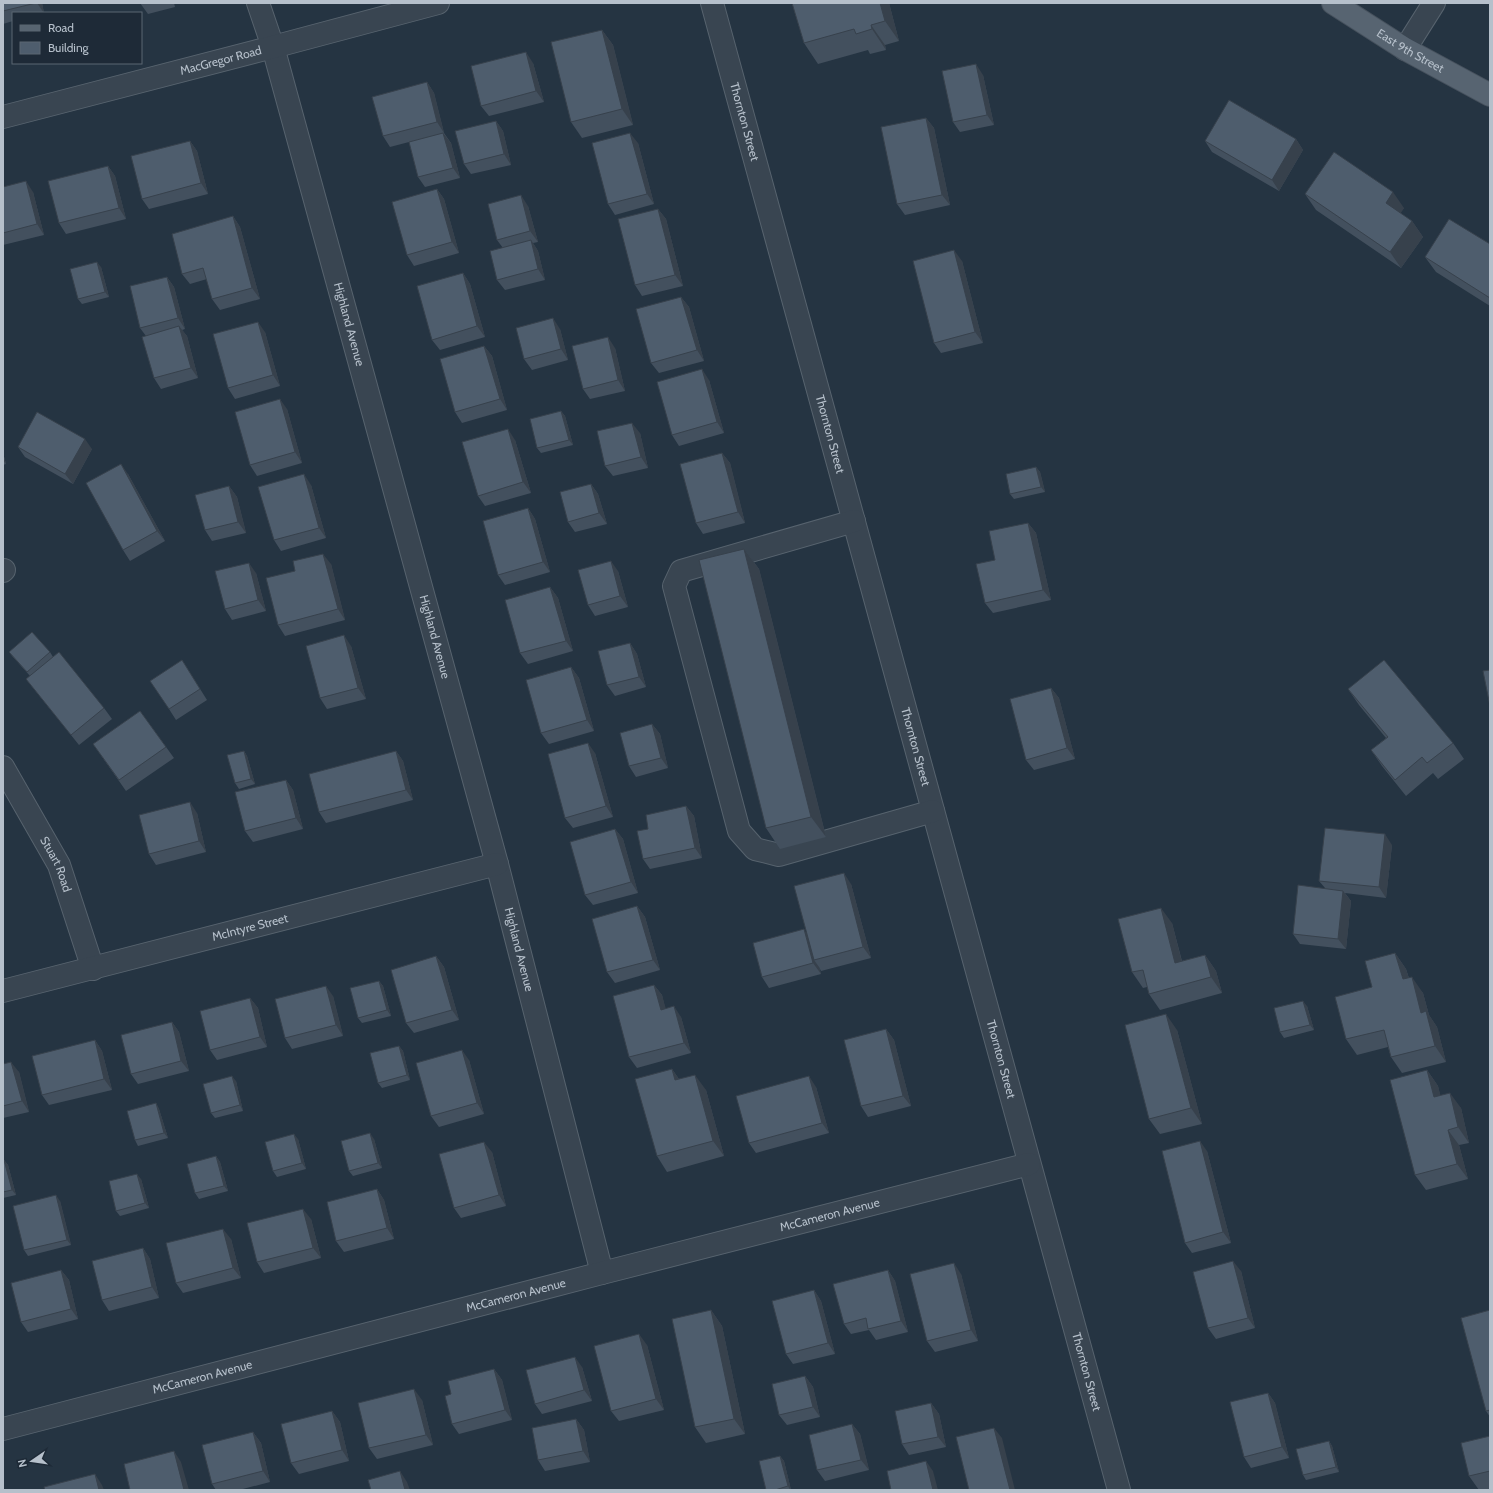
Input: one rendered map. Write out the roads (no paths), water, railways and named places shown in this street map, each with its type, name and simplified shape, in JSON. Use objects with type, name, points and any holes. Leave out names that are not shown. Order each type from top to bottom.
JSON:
[{"type":"main road","name":"East 9th Street","points":[[1333,3],[1405,49],[1490,95]]},
{"type":"street","name":"Highland Avenue","points":[[258,3],[273,47],[497,864],[602,1273]]},
{"type":"street","name":"MacGregor Road","points":[[3,117],[438,3]]},
{"type":"street","name":"Thornton Street","points":[[712,3],[1119,1490]]},
{"type":"street","points":[[1405,49],[1434,3]]},
{"type":"street","points":[[854,521],[681,571],[674,586],[739,831],[755,849],[780,855],[933,811]]},
{"type":"street","name":"Stuart Road","points":[[3,767],[59,865],[93,969]]},
{"type":"street","name":"McIntyre Street","points":[[3,991],[497,864]]},
{"type":"street","name":"McCameron Avenue","points":[[3,1428],[1029,1164]]}]
